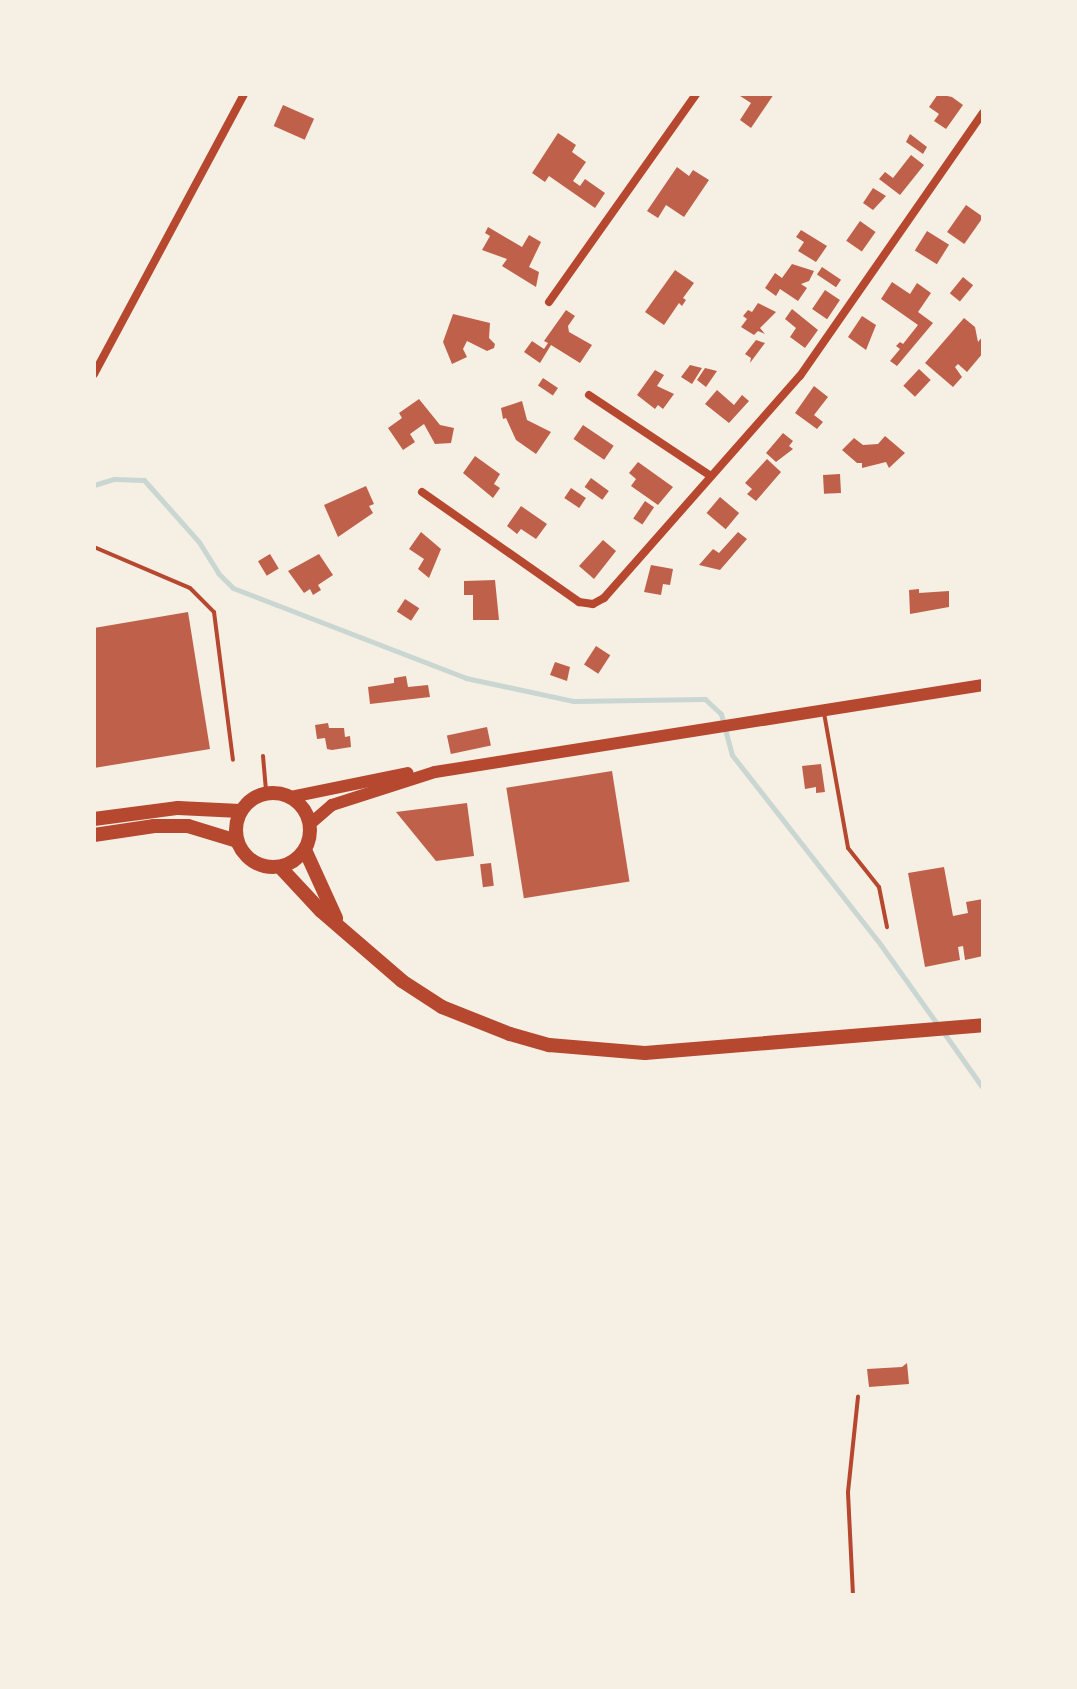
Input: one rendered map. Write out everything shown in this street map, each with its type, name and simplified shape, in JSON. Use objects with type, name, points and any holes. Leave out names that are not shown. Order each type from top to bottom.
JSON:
[{"type":"main road","points":[[305,850],[289,864],[280,867],[253,862],[237,841],[236,821],[240,811],[255,797],[266,793],[291,797],[402,773],[435,772],[983,685]]},
{"type":"main road","points":[[310,824],[332,805],[435,772]]},
{"type":"main road","points":[[291,797],[307,814],[310,824],[305,850],[340,925]]},
{"type":"main road","points":[[94,819],[178,808],[240,811]]},
{"type":"main road","points":[[94,835],[154,826],[188,826],[237,841]]},
{"type":"main road","points":[[280,867],[374,959],[442,1007],[510,1034],[549,1045],[645,1053],[983,1025]]},
{"type":"street","points":[[94,374],[244,94]]},
{"type":"street","points":[[549,302],[696,94]]},
{"type":"street","points":[[422,492],[579,602],[593,604],[604,598],[800,376],[983,113]]},
{"type":"street","points":[[589,395],[711,476]]},
{"type":"lane","points":[[94,547],[190,588],[214,612],[233,760]]},
{"type":"lane","points":[[823,711],[848,848],[879,887],[887,927]]},
{"type":"lane","points":[[263,756],[266,793]]},
{"type":"lane","points":[[853,1595],[848,1492],[858,1397]]},
{"type":"building","points":[[737,94],[774,94],[751,128],[740,120],[751,103]]},
{"type":"building","points":[[938,94],[952,97],[963,105],[946,129],[934,121],[939,114],[929,107]]},
{"type":"building","points":[[283,105],[314,119],[305,140],[274,126]]},
{"type":"building","points":[[558,133],[576,145],[572,152],[586,162],[573,181],[580,186],[585,179],[605,193],[595,208],[549,176],[545,182],[532,173]]},
{"type":"building","points":[[910,134],[927,147],[923,154],[906,142]]},
{"type":"building","points":[[911,155],[924,165],[900,195],[879,179],[885,172],[893,178]]},
{"type":"building","points":[[677,167],[689,176],[693,170],[709,180],[684,217],[666,205],[658,218],[647,211]]},
{"type":"building","points":[[873,188],[886,196],[873,210],[863,203]]},
{"type":"building","points":[[966,205],[983,217],[964,244],[947,232]]},
{"type":"building","points":[[860,221],[876,232],[862,252],[846,241]]},
{"type":"building","points":[[488,227],[522,247],[529,235],[541,242],[529,267],[539,272],[536,287],[502,266],[507,259],[482,250],[490,236],[485,233]]},
{"type":"building","points":[[801,230],[827,246],[816,262],[798,251],[804,242],[796,237]]},
{"type":"building","points":[[927,231],[949,245],[937,264],[915,251]]},
{"type":"building","points":[[792,264],[814,271],[809,281],[801,284],[807,288],[798,301],[780,289],[776,296],[765,288],[775,273],[782,278]]},
{"type":"building","points":[[822,267],[841,280],[836,287],[817,274]]},
{"type":"building","points":[[675,270],[694,283],[683,298],[686,300],[682,306],[679,303],[664,325],[645,312]]},
{"type":"building","points":[[963,277],[973,285],[960,302],[950,293]]},
{"type":"building","points":[[892,282],[910,294],[917,283],[931,293],[918,312],[933,323],[897,366],[890,361],[900,349],[896,346],[900,342],[903,344],[918,325],[881,299]]},
{"type":"building","points":[[825,290],[840,300],[827,319],[812,309]]},
{"type":"building","points":[[758,303],[776,312],[760,328],[765,334],[758,331],[754,335],[741,327],[747,319],[743,316],[748,310],[752,312]]},
{"type":"building","points":[[792,309],[818,330],[805,348],[790,337],[796,328],[785,319]]},
{"type":"building","points":[[566,310],[575,316],[568,326],[569,332],[592,345],[580,363],[551,345],[540,363],[524,352],[532,341],[544,349],[548,343],[544,341]]},
{"type":"building","points":[[453,314],[490,323],[489,338],[495,344],[494,348],[487,351],[467,341],[463,349],[467,357],[452,364],[443,342]]},
{"type":"building","points":[[862,316],[876,325],[866,350],[848,337]]},
{"type":"building","points":[[964,318],[975,327],[978,342],[983,336],[983,353],[967,372],[958,364],[955,367],[962,377],[953,387],[925,363]]},
{"type":"building","points":[[756,340],[765,343],[750,363],[751,358],[745,354]]},
{"type":"building","points":[[690,365],[702,368],[692,384],[681,377]]},
{"type":"building","points":[[705,368],[717,371],[706,387],[697,380]]},
{"type":"building","points":[[919,369],[931,380],[915,397],[903,386]]},
{"type":"building","points":[[655,370],[664,375],[657,386],[674,394],[663,409],[658,405],[655,409],[637,395]]},
{"type":"building","points":[[543,378],[558,388],[553,396],[538,385]]},
{"type":"building","points":[[814,386],[828,397],[814,415],[823,422],[817,429],[795,413]]},
{"type":"building","points":[[717,390],[734,405],[742,395],[749,401],[729,423],[705,404]]},
{"type":"building","points":[[419,399],[440,425],[454,428],[451,443],[435,444],[424,424],[410,434],[415,442],[403,450],[388,428],[402,418],[399,413]]},
{"type":"building","points":[[522,401],[527,420],[551,432],[536,454],[516,440],[506,418],[503,419],[501,408]]},
{"type":"building","points":[[583,425],[614,446],[604,460],[573,439]]},
{"type":"building","points":[[783,433],[793,441],[789,446],[793,449],[776,462],[766,453]]},
{"type":"building","points":[[885,436],[905,453],[889,468],[886,462],[862,468],[862,463],[857,463],[842,450],[854,438],[863,445],[878,444]]},
{"type":"building","points":[[475,456],[500,474],[494,484],[500,488],[493,498],[463,473]]},
{"type":"building","points":[[767,459],[781,472],[756,501],[747,494],[752,489],[745,483]]},
{"type":"building","points":[[638,462],[673,487],[658,505],[631,486],[636,479],[629,473]]},
{"type":"building","points":[[840,474],[841,493],[824,494],[823,475]]},
{"type":"building","points":[[591,478],[609,491],[602,500],[585,487]]},
{"type":"building","points":[[366,486],[374,504],[369,506],[373,513],[338,537],[324,505]]},
{"type":"building","points":[[571,488],[586,498],[579,508],[564,498]]},
{"type":"building","points":[[720,497],[739,513],[726,529],[707,513]]},
{"type":"building","points":[[645,501],[654,507],[642,525],[633,518]]},
{"type":"building","points":[[521,506],[547,524],[536,539],[521,529],[517,534],[507,526]]},
{"type":"building","points":[[421,532],[441,549],[429,578],[418,569],[424,559],[409,549]]},
{"type":"building","points":[[738,532],[747,539],[720,570],[699,565],[713,549],[719,553]]},
{"type":"building","points":[[603,540],[616,551],[594,579],[579,566]]},
{"type":"building","points":[[270,554],[279,569],[267,576],[258,561]]},
{"type":"building","points":[[319,554],[333,575],[318,585],[321,590],[313,595],[310,589],[304,593],[288,571]]},
{"type":"building","points":[[651,565],[673,569],[670,585],[663,584],[661,595],[644,592]]},
{"type":"building","points":[[495,580],[499,620],[473,620],[473,595],[464,595],[464,581]]},
{"type":"building","points":[[919,589],[919,593],[949,591],[949,607],[910,614],[909,590]]},
{"type":"building","points":[[405,599],[419,608],[411,621],[397,612]]},
{"type":"building","points":[[188,612],[210,749],[94,768],[94,628]]},
{"type":"building","points":[[596,646],[610,655],[598,674],[584,664]]},
{"type":"building","points":[[555,662],[570,667],[567,681],[550,675]]},
{"type":"building","points":[[406,676],[408,687],[428,685],[430,697],[370,704],[368,687],[394,683],[394,678]]},
{"type":"building","points":[[328,723],[329,728],[344,728],[345,737],[350,736],[351,747],[327,749],[325,738],[317,739],[315,725]]},
{"type":"building","points":[[487,727],[491,746],[451,754],[447,736]]},
{"type":"building","points":[[821,764],[825,792],[816,793],[816,787],[805,789],[802,766]]},
{"type":"building","points":[[612,771],[630,882],[524,898],[506,788]]},
{"type":"building","points":[[467,803],[474,856],[436,861],[396,812]]},
{"type":"building","points":[[491,863],[494,886],[483,887],[480,864]]},
{"type":"building","points":[[944,867],[953,916],[968,913],[966,902],[983,899],[983,956],[965,960],[963,946],[958,947],[960,960],[925,967],[908,873]]},
{"type":"building","points":[[907,1363],[909,1384],[869,1387],[867,1369],[902,1367]]},
{"type":"waterway","points":[[94,485],[114,479],[144,480],[199,542],[218,573],[233,588],[466,678],[573,701],[705,699],[721,714],[732,755],[878,941],[938,1025]]},
{"type":"waterway","points":[[944,1033],[983,1088]]}]
